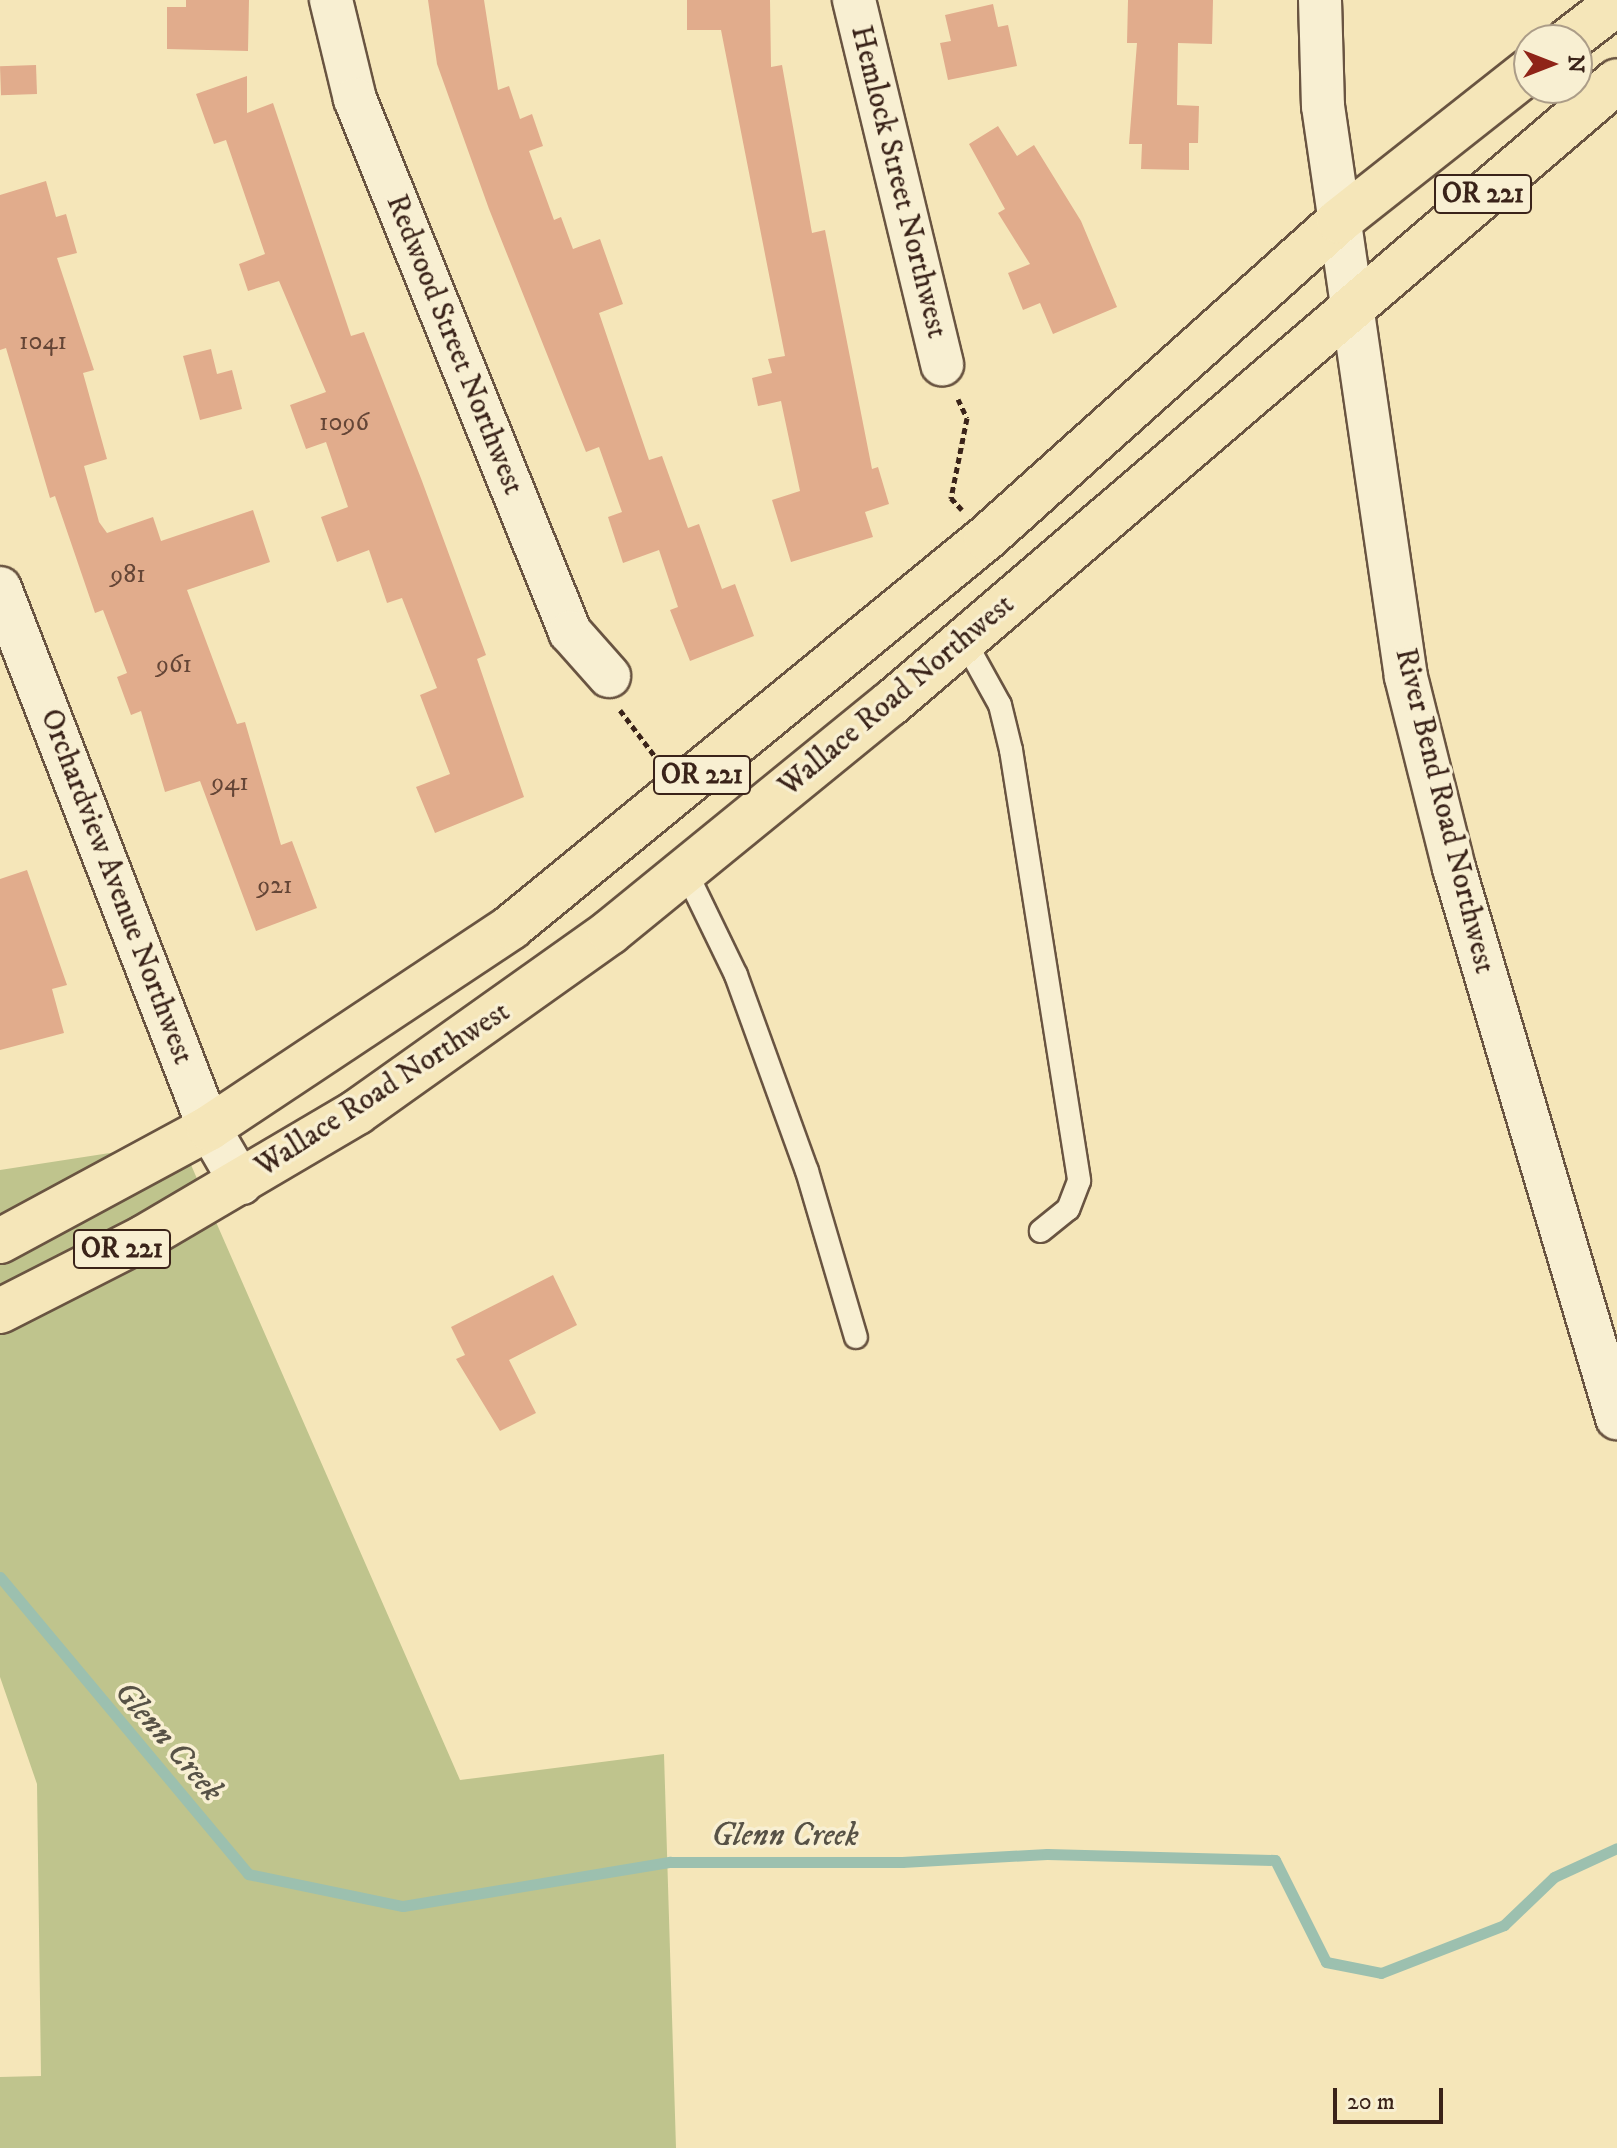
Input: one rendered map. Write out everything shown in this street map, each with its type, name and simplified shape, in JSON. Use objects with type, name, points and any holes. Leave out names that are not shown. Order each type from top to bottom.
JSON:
[{"type":"main road","points":[[1590,24],[1617,3]]},
{"type":"main road","name":"Wallace Road Northwest","points":[[0,1311],[241,1183],[500,1015],[686,872],[964,640],[1350,306],[1617,81]]},
{"type":"main road","name":"Wallace Road Northwest","points":[[0,1241],[209,1128],[511,927],[683,791],[986,538],[1339,221],[1513,84]]},
{"type":"street","name":"Redwood Street Northwest","points":[[331,0],[355,99],[570,632],[609,676]]},
{"type":"street","name":"Hemlock Street Northwest","points":[[854,0],[942,365]]},
{"type":"street","name":"River Bend Road Northwest","points":[[1320,0],[1323,106],[1350,306],[1419,737],[1617,1418]]},
{"type":"street","name":"Orchardview Avenue Northwest","points":[[0,588],[209,1128],[241,1183]]},
{"type":"lane","points":[[964,640],[1000,705],[1011,750],[1075,1153],[1075,1196],[1041,1231]]},
{"type":"lane","points":[[686,872],[736,975],[807,1171],[856,1337]]},
{"type":"path","points":[[942,365],[967,418],[951,498],[986,538]]},
{"type":"path","points":[[609,676],[622,717],[683,791]]},
{"type":"green space","points":[[181,1142],[460,1780],[664,1754],[676,2148],[0,2148],[0,2077],[41,2076],[37,1784],[0,1677],[0,1170]]},
{"type":"building","points":[[186,0],[249,0],[248,51],[167,49],[167,7],[186,7]]},
{"type":"building","points":[[428,0],[484,0],[498,90],[509,86],[520,119],[532,114],[543,146],[529,151],[554,220],[561,217],[573,249],[600,239],[623,304],[599,313],[649,460],[662,456],[688,528],[699,524],[722,589],[735,584],[754,636],[690,661],[670,610],[678,607],[659,550],[623,563],[608,517],[622,512],[599,447],[586,452],[489,209],[437,64]]},
{"type":"building","points":[[687,0],[770,0],[771,67],[782,65],[812,233],[825,230],[872,469],[878,467],[889,504],[865,512],[873,537],[791,562],[772,500],[800,491],[781,401],[758,406],[752,378],[772,373],[768,359],[785,356],[721,30],[687,30]]},
{"type":"building","points":[[1128,0],[1213,0],[1212,44],[1178,43],[1177,105],[1199,106],[1198,143],[1189,143],[1189,170],[1141,169],[1142,144],[1129,144],[1137,43],[1127,43]]},
{"type":"building","points":[[993,4],[998,27],[1008,25],[1017,66],[948,80],[940,43],[951,41],[945,15]]},
{"type":"building","points":[[36,65],[37,94],[1,95],[0,66]]},
{"type":"building","points":[[247,76],[247,113],[273,103],[351,336],[364,332],[422,481],[486,655],[477,659],[524,797],[435,833],[416,787],[450,774],[420,695],[437,688],[402,598],[387,603],[369,550],[337,562],[321,517],[348,507],[326,442],[306,449],[290,405],[326,392],[279,281],[248,291],[239,264],[265,254],[226,140],[214,144],[196,94]]},
{"type":"building","points":[[998,126],[1017,156],[1034,145],[1081,221],[1117,307],[1053,334],[1040,303],[1023,310],[1008,273],[1030,264],[998,213],[1005,209],[969,144]]},
{"type":"building","points":[[46,181],[56,217],[66,214],[77,253],[57,258],[94,370],[83,373],[107,459],[84,466],[99,522],[107,533],[153,517],[161,541],[253,510],[270,562],[187,590],[237,724],[245,722],[281,845],[292,841],[317,908],[256,931],[200,781],[165,792],[141,711],[131,715],[117,677],[127,673],[103,610],[95,613],[55,496],[50,498],[6,348],[0,350],[0,195]]},
{"type":"building","points":[[211,349],[217,374],[232,370],[242,409],[200,420],[183,356]]},
{"type":"building","points":[[27,870],[67,985],[52,989],[64,1033],[0,1050],[0,879]]},
{"type":"building","points":[[553,1275],[577,1325],[509,1360],[536,1413],[500,1431],[456,1359],[465,1355],[451,1327]]},
{"type":"waterway","name":"Glenn Creek","points":[[0,1577],[248,1874],[403,1906],[670,1862],[902,1862],[1047,1854],[1275,1860],[1326,1962],[1381,1973],[1504,1925],[1554,1877],[1617,1848]]}]
